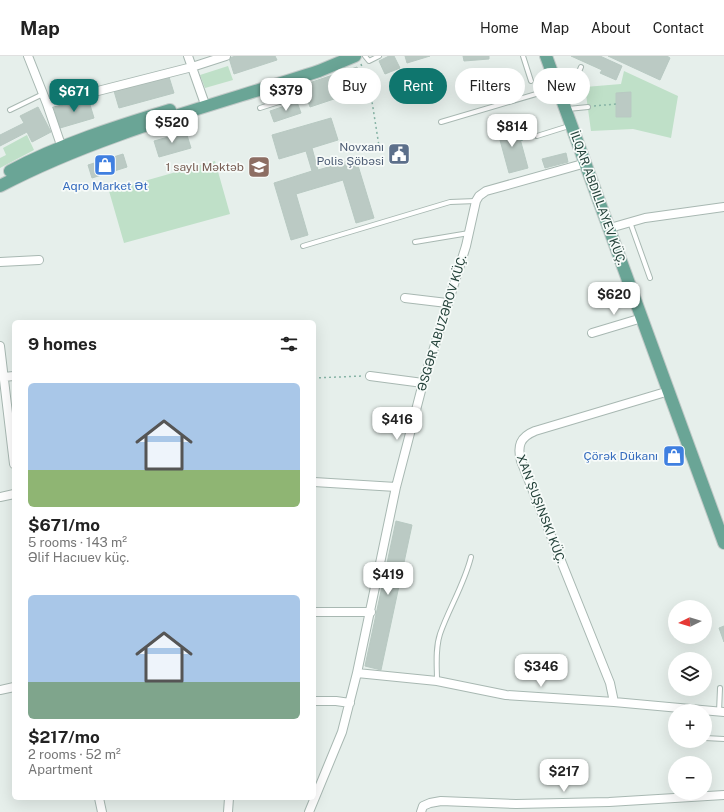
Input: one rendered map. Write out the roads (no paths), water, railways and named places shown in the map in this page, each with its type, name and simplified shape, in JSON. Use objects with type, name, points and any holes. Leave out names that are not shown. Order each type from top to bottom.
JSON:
[{"type":"main road","points":[[0,177],[63,151],[115,136],[337,56]]},
{"type":"main road","name":"İLQAR ABDILLAYEV KÜÇ.","points":[[546,56],[550,68]]},
{"type":"main road","points":[[205,103],[274,86],[358,59]]},
{"type":"main road","name":"İLQAR ABDILLAYEV KÜÇ.","points":[[564,104],[724,543]]},
{"type":"main road","points":[[0,186],[63,151]]},
{"type":"street","points":[[28,56],[48,104],[63,151]]},
{"type":"street","points":[[188,56],[205,103]]},
{"type":"street","points":[[48,104],[192,67],[226,56]]},
{"type":"street","points":[[476,201],[479,196],[486,192],[586,163]]},
{"type":"street","name":"ƏSGƏR ABUZƏROV KÜÇ.","points":[[316,796],[335,751],[350,703],[371,612],[396,487],[423,383],[469,233],[476,201]]},
{"type":"street","points":[[610,228],[630,222],[724,207]]},
{"type":"street","points":[[0,262],[40,260]]},
{"type":"street","points":[[405,298],[447,303]]},
{"type":"street","points":[[592,333],[642,318]]},
{"type":"street","points":[[0,346],[12,448]]},
{"type":"street","points":[[3,377],[12,376]]},
{"type":"street","points":[[370,376],[423,383]]},
{"type":"street","name":"XAN ŞUŞINSKI KÜÇ.","points":[[614,702],[610,683],[521,461],[519,444],[522,439],[535,431],[669,391]]},
{"type":"street","points":[[316,482],[396,487]]},
{"type":"street","points":[[0,497],[12,494]]},
{"type":"street","points":[[316,612],[371,612]]},
{"type":"street","points":[[357,673],[437,681],[506,696],[614,702],[722,712]]},
{"type":"street","points":[[0,690],[12,688]]},
{"type":"street","points":[[316,701],[350,703]]},
{"type":"street","points":[[421,812],[423,806],[441,801],[538,804],[610,802],[724,795]]},
{"type":"street","points":[[99,800],[102,812]]},
{"type":"street","points":[[228,812],[229,800]]},
{"type":"street","name":"ƏSGƏR ABUZƏROV KÜÇ.","points":[[309,812],[314,800]]},
{"type":"lane","points":[[365,56],[369,61],[379,56]]},
{"type":"lane","points":[[523,56],[531,81]]},
{"type":"lane","points":[[274,86],[280,102]]},
{"type":"lane","points":[[10,110],[43,94]]},
{"type":"lane","points":[[260,108],[301,95]]},
{"type":"lane","points":[[441,122],[533,95]]},
{"type":"lane","points":[[566,109],[588,107]]},
{"type":"lane","points":[[537,136],[572,126]]},
{"type":"lane","points":[[303,246],[450,202],[476,201]]},
{"type":"lane","points":[[630,222],[650,278]]},
{"type":"lane","points":[[415,242],[469,233]]},
{"type":"lane","points":[[437,681],[437,645],[466,577],[471,557]]},
{"type":"lane","points":[[720,688],[722,712]]},
{"type":"lane","points":[[712,738],[724,739]]},
{"type":"place","name":"Novxanı Polis Şöbəsi","points":[[399,154]]},
{"type":"place","name":"Aqro Market Ət","points":[[105,165]]},
{"type":"place","name":"1 saylı Məktəb","points":[[259,167]]},
{"type":"place","name":"Çörək Dükanı","points":[[674,456]]}]
